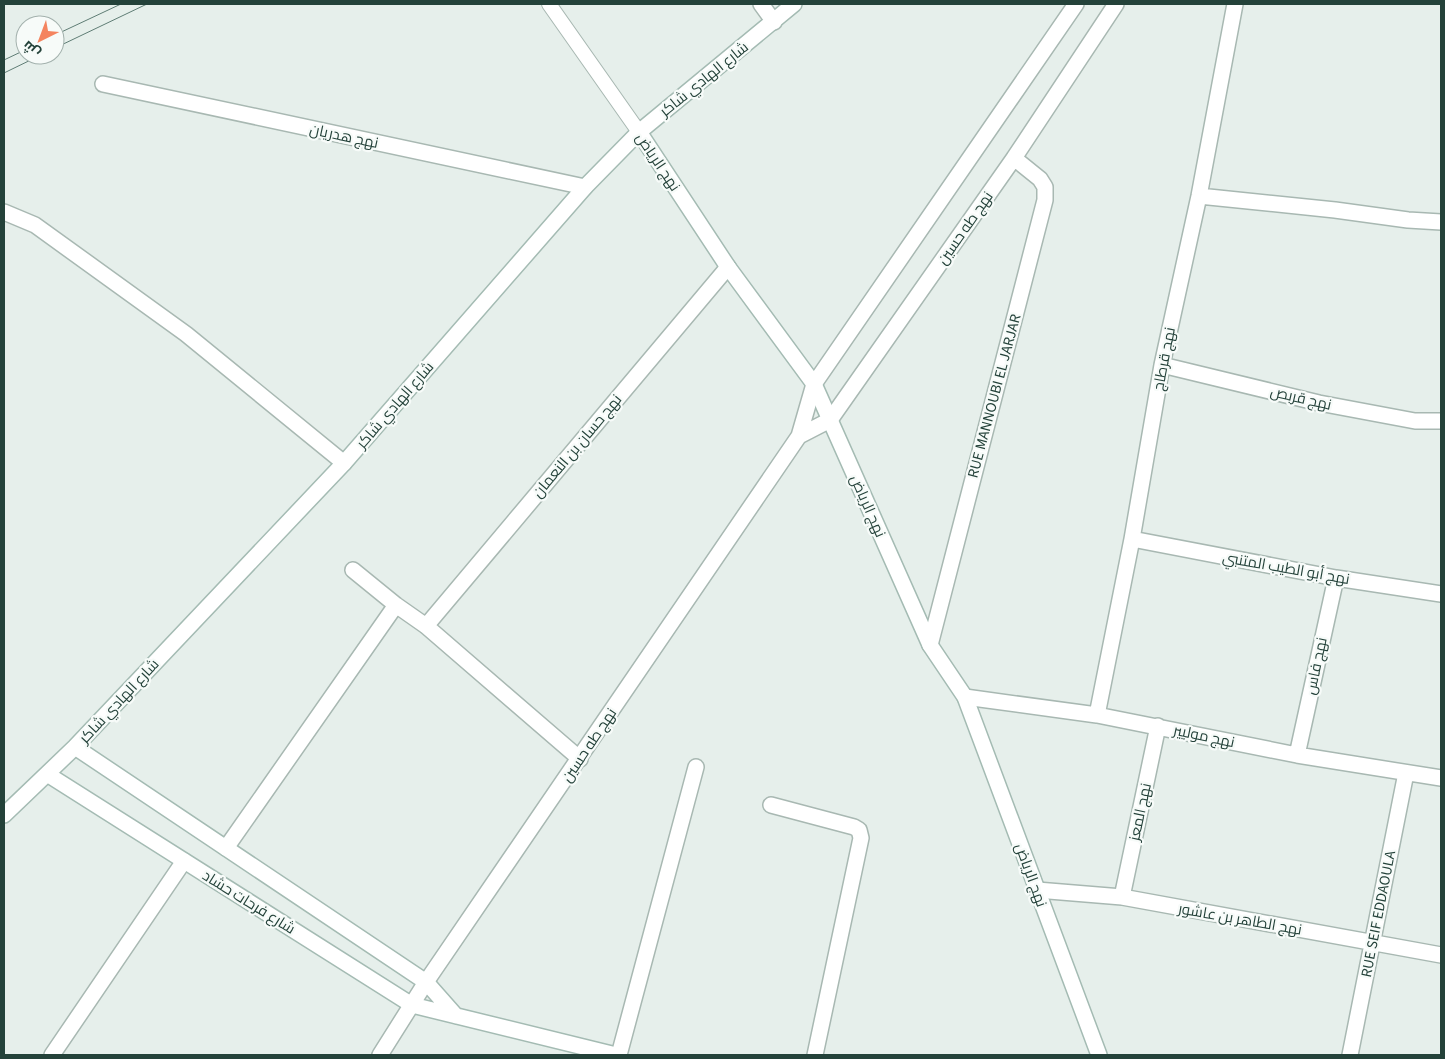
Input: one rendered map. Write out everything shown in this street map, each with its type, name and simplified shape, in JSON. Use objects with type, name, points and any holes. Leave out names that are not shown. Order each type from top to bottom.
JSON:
[{"type":"street","points":[[761,4],[774,22]]},
{"type":"street","name":"شارع الهادي شاكر","points":[[4,815],[75,747],[344,463],[585,187],[638,132],[794,4]]},
{"type":"street","name":"نهج طه حسين","points":[[380,1055],[426,982],[800,436],[814,384],[1076,4]]},
{"type":"street","name":"نهج طه حسين","points":[[800,436],[830,420],[1014,158],[1116,4]]},
{"type":"street","name":"نهج قرطاج","points":[[1097,715],[1132,539],[1162,365],[1199,196],[1235,4]]},
{"type":"street","name":"نهج هدريان","points":[[102,84],[585,187]]},
{"type":"street","name":"نهج الرياض","points":[[638,132],[728,267],[814,384],[930,645],[965,697],[1099,1055]]},
{"type":"street","name":"RUE MANNOUBI EL JARJAR","points":[[930,645],[1045,200],[1045,187],[1040,179],[1014,158]]},
{"type":"street","points":[[1199,196],[1335,210],[1408,220],[1441,222]]},
{"type":"street","points":[[4,212],[35,224],[186,334],[344,463]]},
{"type":"street","name":"نهج حسان بن النعمان","points":[[426,626],[728,267]]},
{"type":"street","name":"نهج قربص","points":[[1162,365],[1319,403],[1415,421],[1441,421]]},
{"type":"street","name":"نهج أبو الطيب المتنبي","points":[[1132,539],[1336,578],[1441,594]]},
{"type":"street","points":[[353,570],[396,605],[426,626],[580,758]]},
{"type":"street","name":"نهج فاس","points":[[1297,755],[1336,578]]},
{"type":"street","points":[[226,848],[396,605]]},
{"type":"street","name":"نهج موليير","points":[[965,697],[1097,715],[1297,755],[1441,778]]},
{"type":"street","name":"نهج المعز","points":[[1122,897],[1158,726]]},
{"type":"street","name":"شارع فرحات حشاد","points":[[75,747],[426,982],[456,1016]]},
{"type":"street","points":[[618,1055],[696,767]]},
{"type":"street","name":"RUE SEIF EDDAOULA","points":[[1350,1055],[1406,773]]},
{"type":"street","name":"شارع فرحات حشاد","points":[[47,774],[412,1005],[618,1055]]},
{"type":"street","points":[[771,805],[854,827],[859,830],[861,838],[816,1055]]},
{"type":"street","points":[[52,1055],[184,861]]},
{"type":"street","name":"نهج الطاهر بن عاشور","points":[[1037,890],[1122,897],[1441,955]]},
{"type":"lane","name":"نهج الرياض","points":[[549,4],[638,132]]},
{"type":"tram line","points":[[65,30],[121,4]]},
{"type":"tram line","points":[[65,43],[147,4]]},
{"type":"tram line","points":[[4,60],[15,55]]},
{"type":"tram line","points":[[4,73],[20,65]]}]
